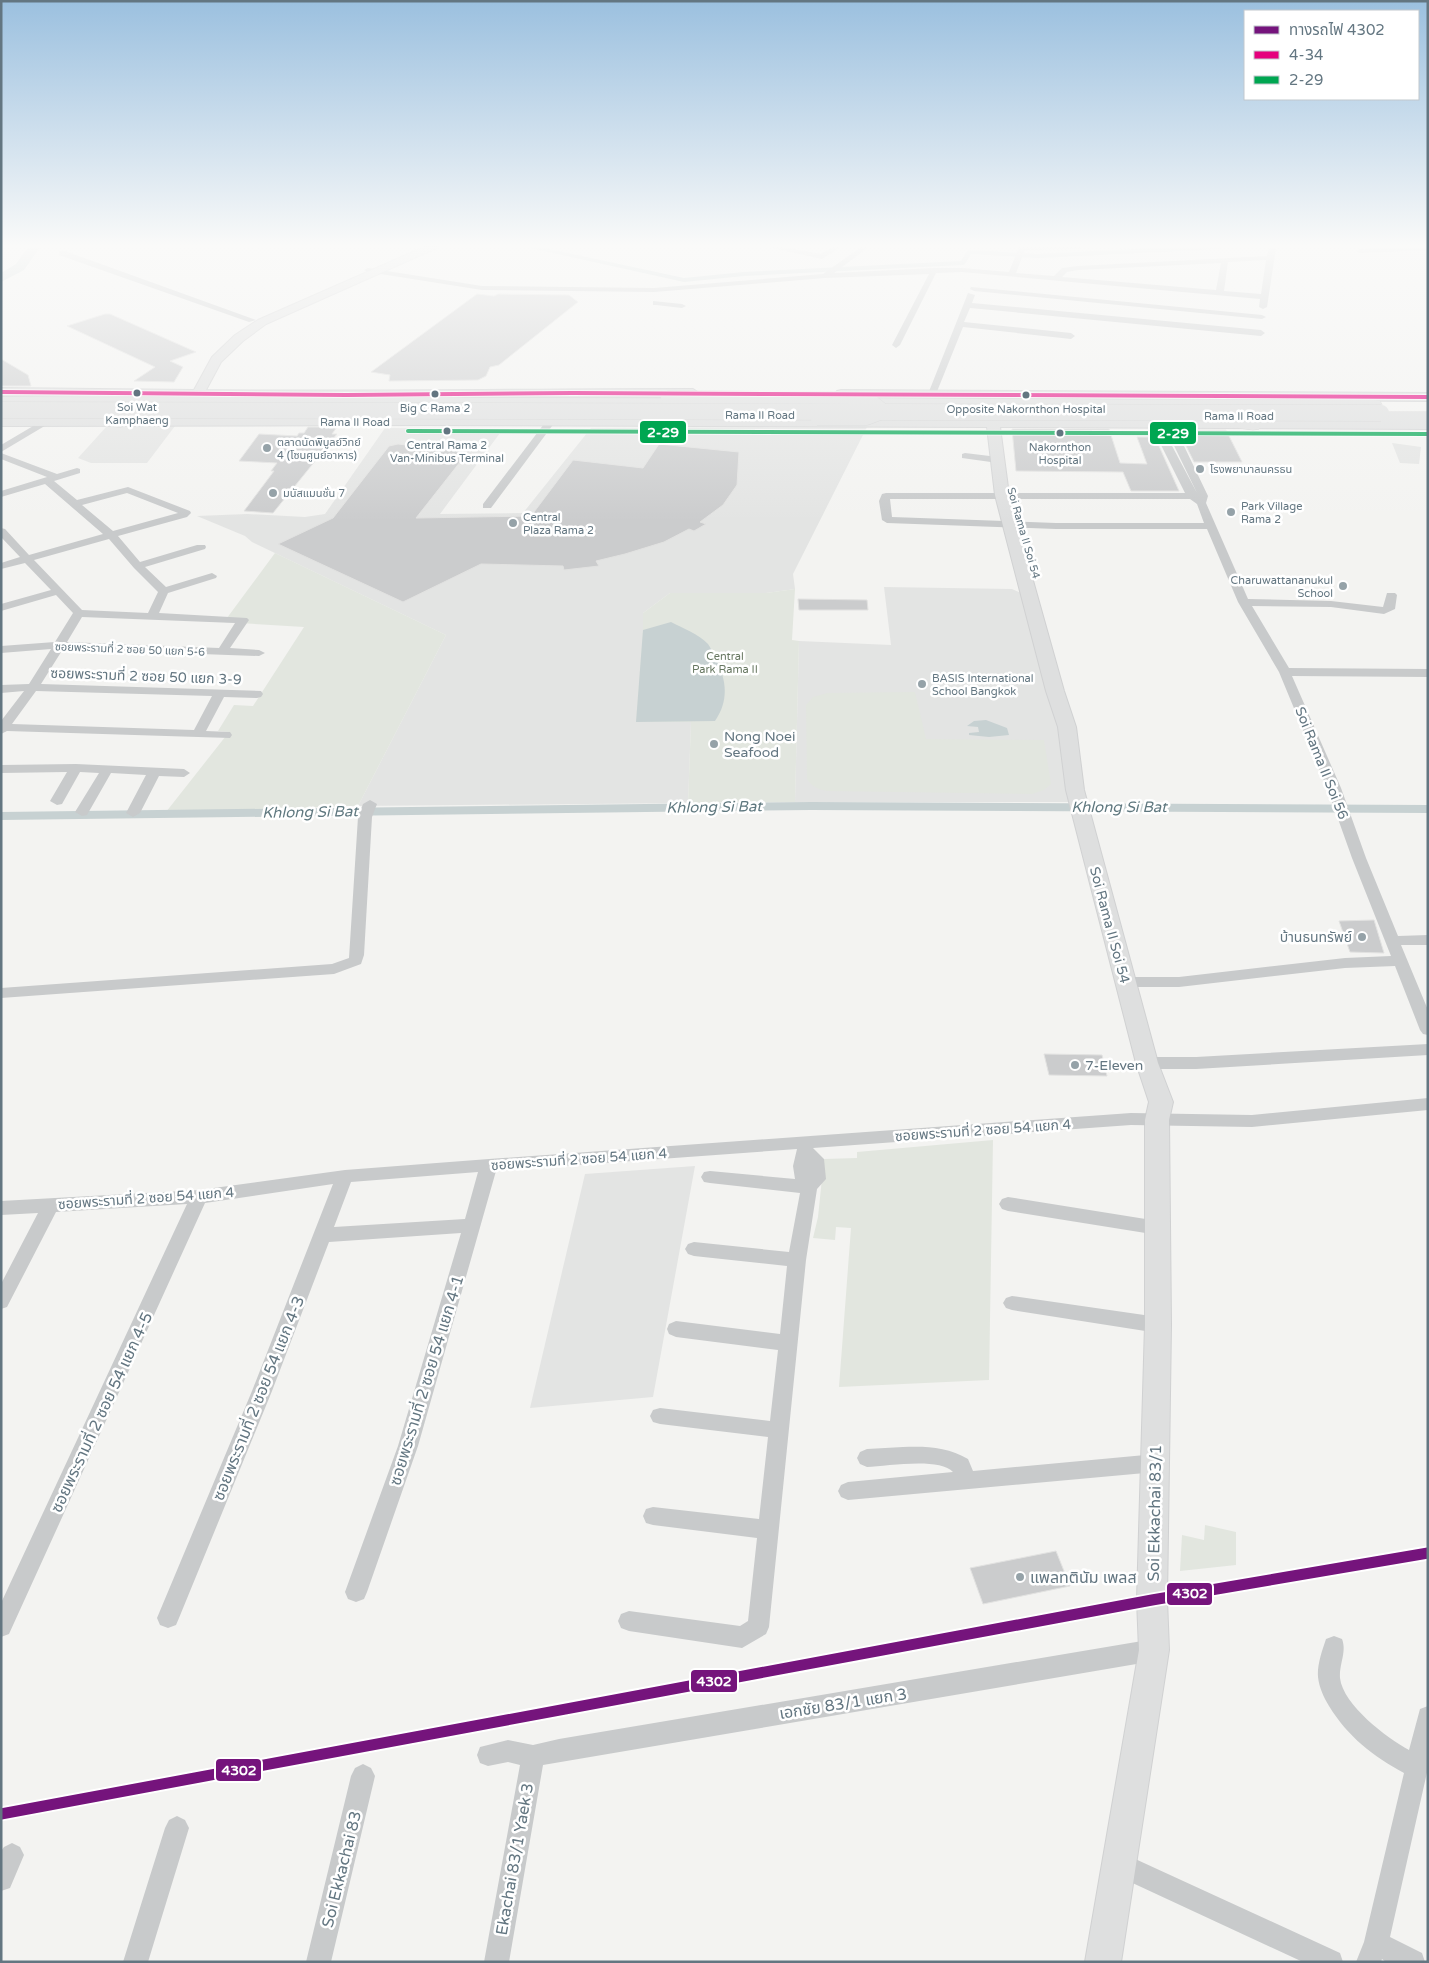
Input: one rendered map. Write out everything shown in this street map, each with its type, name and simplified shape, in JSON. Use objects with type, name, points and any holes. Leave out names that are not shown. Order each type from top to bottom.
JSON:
[{"type":"highway","points":[[1,394],[87,396],[129,408]]},
{"type":"highway","points":[[1165,418],[1191,400],[1326,396]]},
{"type":"highway","points":[[1,403],[1378,410],[1,412]]},
{"type":"highway","name":"Rama II Road","points":[[1,403],[129,408],[1165,418],[1408,411],[1428,405]]},
{"type":"highway","points":[[1,418],[72,418],[129,408]]},
{"type":"highway","name":"Rama II Road","points":[[1,412],[129,408]]},
{"type":"highway","name":"Rama II Road","points":[[1408,411],[1428,417]]},
{"type":"highway","points":[[1165,418],[1253,425]]},
{"type":"main road","points":[[192,394],[205,370],[208,357],[228,339]]},
{"type":"main road","points":[[205,370],[226,349],[240,339]]},
{"type":"main road","name":"Rama II Road","points":[[1,422],[45,422],[129,408],[192,394],[409,395],[573,393],[1428,397]]},
{"type":"main road","name":"Rama II Road","points":[[1,394],[129,408],[422,422],[999,423],[1165,418]]},
{"type":"main road","points":[[409,395],[856,398],[876,403],[881,411],[873,418],[856,420],[517,418],[422,422]]},
{"type":"main road","name":"Soi Rama II Soi 54","points":[[999,423],[998,460],[1045,631],[1062,715],[1067,727],[1075,790],[1086,836],[1147,1063],[1161,1102],[1157,1120]]},
{"type":"main road","name":"Soi Rama II Soi 54","points":[[999,423],[1007,495]]},
{"type":"main road","name":"Rama II Road","points":[[1253,425],[1428,425]]},
{"type":"main road","name":"Soi Ekkachai 83/1","points":[[1103,1962],[1154,1650],[1152,1600],[1158,1325],[1157,1120]]},
{"type":"street","points":[[896,345],[899,339]]},
{"type":"street","points":[[932,394],[953,339]]},
{"type":"street","points":[[1260,339],[1260,344]]},
{"type":"street","name":"Soi Rama II Soi 56","points":[[1165,418],[1244,602],[1285,672],[1334,788],[1399,961],[1427,1027]]},
{"type":"street","points":[[1,449],[45,422]]},
{"type":"street","points":[[487,506],[550,422]]},
{"type":"street","points":[[1,456],[52,479],[76,504],[112,536],[138,566],[164,591]]},
{"type":"street","points":[[965,456],[998,460]]},
{"type":"street","points":[[5,493],[77,471]]},
{"type":"street","points":[[1,566],[183,516],[186,513],[128,490],[76,504]]},
{"type":"street","points":[[5,493],[21,503]]},
{"type":"street","points":[[1199,498],[1007,495],[886,496],[884,501],[887,520],[1016,523],[1056,526],[1212,526]]},
{"type":"street","points":[[1,531],[79,613],[243,620],[222,652]]},
{"type":"street","points":[[138,566],[201,547]]},
{"type":"street","points":[[152,616],[164,591],[212,576]]},
{"type":"street","points":[[1,608],[58,591]]},
{"type":"street","points":[[1244,602],[1330,604],[1384,611],[1389,609],[1391,595]]},
{"type":"street","points":[[2,728],[34,687],[79,613]]},
{"type":"street","name":"ซอยพระรามที่ 2 ซอย 50 แยก 5-6","points":[[1,650],[59,645],[259,653]]},
{"type":"street","points":[[1285,672],[1428,673]]},
{"type":"street","name":"ซอยพระรามที่ 2 ซอย 50 แยก 3-9","points":[[1,690],[34,687],[257,694]]},
{"type":"street","points":[[198,734],[220,693]]},
{"type":"street","points":[[2,728],[226,735]]},
{"type":"street","points":[[57,801],[76,768]]},
{"type":"street","points":[[1,769],[76,768],[184,773]]},
{"type":"street","points":[[82,812],[107,770]]},
{"type":"street","points":[[133,813],[154,772]]},
{"type":"street","points":[[1,993],[334,969],[350,964],[356,961],[357,955],[367,810]]},
{"type":"street","points":[[1392,941],[1428,940]]},
{"type":"street","points":[[1126,982],[1179,982],[1345,963],[1399,961]]},
{"type":"street","points":[[1147,1063],[1196,1063],[1428,1048]]},
{"type":"street","name":"ซอยพระรามที่ 2 ซอย 54 แยก 4","points":[[1,1208],[199,1197],[345,1176],[489,1165],[805,1148],[974,1130],[1131,1119],[1252,1121],[1428,1104]]},
{"type":"street","points":[[629,1621],[742,1637],[758,1627],[797,1260],[809,1188],[802,1178],[800,1161],[805,1148]]},
{"type":"street","name":"ซอยพระรามที่ 2 ซอย 54 แยก 4-1","points":[[356,1592],[408,1446],[489,1165]]},
{"type":"street","name":"ซอยพระรามที่ 2 ซอย 54 แยก 4-3","points":[[168,1618],[262,1391],[345,1176]]},
{"type":"street","points":[[710,1177],[809,1188]]},
{"type":"street","name":"ซอยพระรามที่ 2 ซอย 54 แยก 4-5","points":[[1,1627],[199,1197]]},
{"type":"street","points":[[1008,1204],[1158,1228]]},
{"type":"street","points":[[1,1302],[51,1205]]},
{"type":"street","points":[[323,1235],[473,1225]]},
{"type":"street","points":[[694,1249],[797,1260]]},
{"type":"street","points":[[1012,1303],[1158,1325]]},
{"type":"street","points":[[676,1330],[788,1343]]},
{"type":"street","points":[[660,1416],[778,1430]]},
{"type":"street","points":[[867,1458],[948,1457],[961,1465],[966,1480]]},
{"type":"street","points":[[848,1491],[1156,1463]]},
{"type":"street","points":[[652,1516],[768,1530]]},
{"type":"street","points":[[1334,1647],[1329,1681],[1334,1694],[1352,1722],[1385,1750],[1416,1766]]},
{"type":"street","name":"เอกชัย 83/1 แยก 3","points":[[533,1756],[559,1750],[1154,1650]]},
{"type":"street","points":[[1413,1962],[1372,1952],[1428,1717]]},
{"type":"street","points":[[488,1755],[508,1751],[533,1756]]},
{"type":"street","name":"Ekachai 83/1 Yaek 3","points":[[496,1962],[533,1756]]},
{"type":"street","name":"Soi Ekkachai 83","points":[[318,1962],[363,1776]]},
{"type":"street","points":[[135,1962],[177,1828]]},
{"type":"street","points":[[1,1879],[12,1855]]},
{"type":"street","points":[[1120,1864],[1331,1962]]},
{"type":"shaded area","points":[[107,426],[175,426],[147,463],[91,463],[78,458]]},
{"type":"shaded area","points":[[867,427],[793,574],[795,589],[766,593],[670,593],[643,613],[643,630],[691,722],[688,803],[358,806],[446,635],[252,542],[245,536],[197,516],[247,514],[305,517],[325,514],[385,428],[503,429],[440,514],[523,513],[591,428]]},
{"type":"shaded area","points":[[1392,443],[1421,447],[1419,464],[1400,463]]},
{"type":"shaded area","name":"BASIS International School Bangkok","points":[[884,587],[1012,589],[1021,593],[1057,722],[1070,802],[795,802],[799,641],[891,645]]},
{"type":"shaded area","points":[[671,622],[704,640],[719,666],[725,690],[723,706],[715,721],[636,722],[643,630]]},
{"type":"shaded area","points":[[986,720],[1007,728],[1009,735],[989,737],[969,735],[969,733],[979,732],[978,727],[967,726],[974,721]]},
{"type":"shaded area","points":[[695,1166],[653,1397],[530,1408],[585,1174]]},
{"type":"green space","points":[[275,553],[446,635],[358,806],[166,812],[229,732],[218,731],[234,705],[253,706],[304,627],[224,622]]},
{"type":"green space","name":"Central Park Rama II","points":[[795,589],[792,640],[799,641],[795,802],[688,803],[691,722],[636,722],[643,613],[670,593],[766,593]]},
{"type":"green space","points":[[915,692],[926,739],[1044,740],[1051,784],[1044,790],[1032,794],[827,791],[809,782],[807,779],[806,705],[813,697],[827,693]]},
{"type":"green space","points":[[993,1140],[989,1380],[839,1387],[851,1228],[836,1227],[835,1240],[813,1238],[818,1217],[824,1159],[857,1158],[857,1152]]},
{"type":"green space","points":[[1205,1525],[1236,1532],[1236,1565],[1180,1571],[1182,1535],[1204,1540]]},
{"type":"building","points":[[94,339],[166,339],[196,352],[170,361],[183,367],[174,382],[134,381],[155,367]]},
{"type":"building","points":[[416,339],[532,339],[499,365],[490,367],[486,376],[478,380],[389,381],[390,375],[371,372]]},
{"type":"building","points":[[1,359],[28,375],[31,386],[1,386]]},
{"type":"building","points":[[308,427],[337,427],[332,434],[337,434],[273,513],[244,511],[274,471],[271,471],[277,463],[239,461],[259,434],[297,436],[299,433],[304,433]]},
{"type":"building","points":[[1012,429],[1109,429],[1120,463],[1147,464],[1137,437],[1155,437],[1179,491],[1131,491],[1123,472],[1016,471]]},
{"type":"building","points":[[1178,430],[1226,430],[1242,462],[1194,462]]},
{"type":"building","name":"Central Plaza Rama 2","points":[[398,444],[468,452],[416,518],[531,516],[573,460],[643,468],[659,444],[739,452],[737,485],[723,505],[700,522],[706,524],[694,531],[689,529],[664,542],[596,561],[599,566],[564,570],[563,566],[481,564],[403,602],[278,544],[333,518],[389,446]]},
{"type":"building","points":[[798,599],[867,600],[868,610],[799,610]]},
{"type":"building","name":"บ้านธนทรัพย์","points":[[1374,920],[1384,953],[1350,952],[1339,921]]},
{"type":"building","name":"7-Eleven","points":[[1044,1054],[1102,1055],[1107,1076],[1049,1075]]},
{"type":"building","name":"แพลทตินัม เพลส","points":[[1056,1551],[1070,1586],[983,1604],[970,1568]]},
{"type":"waterway","name":"Khlong Si Bat","points":[[1,816],[811,806],[1428,809]]},
{"type":"rail line","name":"4302","points":[[1,1814],[1152,1600],[1428,1553]]},
{"type":"transit line","name":"4-34","points":[[1,392],[346,395],[573,393],[1428,397]]},
{"type":"transit line","name":"2-29","points":[[408,431],[1428,434]]},
{"type":"place","name":"Soi Wat Kamphaeng","points":[[137,393]]},
{"type":"place","name":"Big C Rama 2","points":[[435,394]]},
{"type":"place","name":"Opposite Nakornthon Hospital","points":[[1026,395]]},
{"type":"place","name":"Central Rama 2 Van-Minibus Terminal","points":[[447,431]]},
{"type":"place","name":"Nakornthon Hospital","points":[[1060,433]]},
{"type":"place","name":"ตลาดนัดพิบูลย์วิทย์ 4 (โซนศูนย์อาหาร)","points":[[267,448]]},
{"type":"place","name":"โรงพยาบาลนครธน","points":[[1200,469]]},
{"type":"place","name":"มนัสแมนชั่น 7","points":[[273,493]]},
{"type":"place","name":"Park Village Rama 2","points":[[1231,512]]},
{"type":"place","name":"Central Plaza Rama 2","points":[[513,523]]},
{"type":"place","name":"Charuwattananukul School","points":[[1343,586]]},
{"type":"place","name":"BASIS International School Bangkok","points":[[922,684]]},
{"type":"place","name":"Nong Noei Seafood","points":[[714,744]]},
{"type":"place","name":"บ้านธนทรัพย์","points":[[1362,937]]},
{"type":"place","name":"7-Eleven","points":[[1075,1065]]},
{"type":"place","name":"แพลทตินัม เพลส","points":[[1020,1577]]}]
